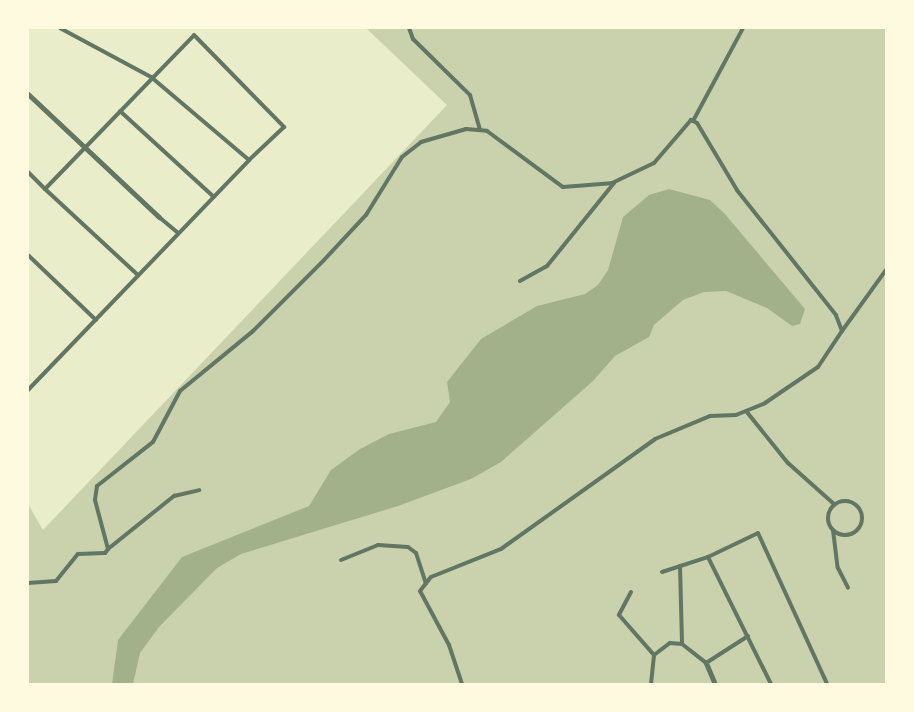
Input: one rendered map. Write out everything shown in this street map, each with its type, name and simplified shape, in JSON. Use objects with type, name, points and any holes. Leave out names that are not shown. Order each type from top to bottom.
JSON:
[{"type":"street","points":[[28,94],[159,217]]},
{"type":"street","points":[[706,663],[715,684]]},
{"type":"lane","points":[[60,28],[151,77],[249,160]]},
{"type":"lane","points":[[409,28],[413,39],[461,82],[477,115],[480,130]]},
{"type":"lane","points":[[108,549],[96,500],[97,486],[153,442],[180,391],[253,331],[354,228],[402,156],[440,134],[472,129],[480,130],[510,146],[534,169],[563,187],[612,183],[654,163],[693,121],[743,28]]},
{"type":"lane","points":[[28,390],[249,160],[284,127],[194,35],[151,77],[45,189]]},
{"type":"lane","points":[[120,111],[214,197]]},
{"type":"lane","points":[[472,129],[477,115]]},
{"type":"lane","points":[[693,121],[737,190],[838,320],[842,331]]},
{"type":"lane","points":[[28,172],[138,275]]},
{"type":"lane","points":[[520,281],[547,266],[585,224],[612,183]]},
{"type":"lane","points":[[159,217],[178,233]]},
{"type":"lane","points":[[28,255],[96,320]]},
{"type":"lane","points":[[462,684],[449,645],[424,605],[420,591],[431,577],[501,549],[655,438],[710,416],[746,411],[818,367],[886,270]]},
{"type":"lane","points":[[881,278],[886,282]]},
{"type":"lane","points":[[838,320],[850,323]]},
{"type":"lane","points":[[746,411],[788,463],[834,504],[851,502],[862,515],[860,527],[850,534],[833,530]]},
{"type":"lane","points":[[28,583],[56,581],[72,558],[105,553],[174,496],[199,490]]},
{"type":"lane","points":[[834,504],[828,514],[833,530],[838,568],[848,588]]},
{"type":"lane","points":[[662,572],[708,557],[758,533],[826,684]]},
{"type":"lane","points":[[340,560],[378,545],[408,547],[416,553],[426,584]]},
{"type":"lane","points":[[708,557],[771,684]]},
{"type":"lane","points":[[680,566],[682,644]]},
{"type":"lane","points":[[631,592],[619,615],[654,655],[651,684]]},
{"type":"lane","points":[[654,655],[670,643],[682,644],[706,663],[748,636]]},
{"type":"shaded area","points":[[366,28],[886,28],[886,684],[28,684],[28,504],[43,530],[447,105]]},
{"type":"shaded area","points":[[669,189],[710,200],[725,214],[805,309],[800,324],[792,326],[767,308],[726,291],[704,292],[683,300],[654,325],[649,337],[615,356],[593,381],[501,462],[471,479],[398,506],[241,554],[217,568],[159,627],[140,653],[133,684],[112,684],[118,640],[182,557],[309,506],[331,470],[360,449],[389,434],[436,422],[450,402],[447,382],[481,339],[537,306],[585,294],[598,285],[608,270],[623,217],[649,195]]}]
